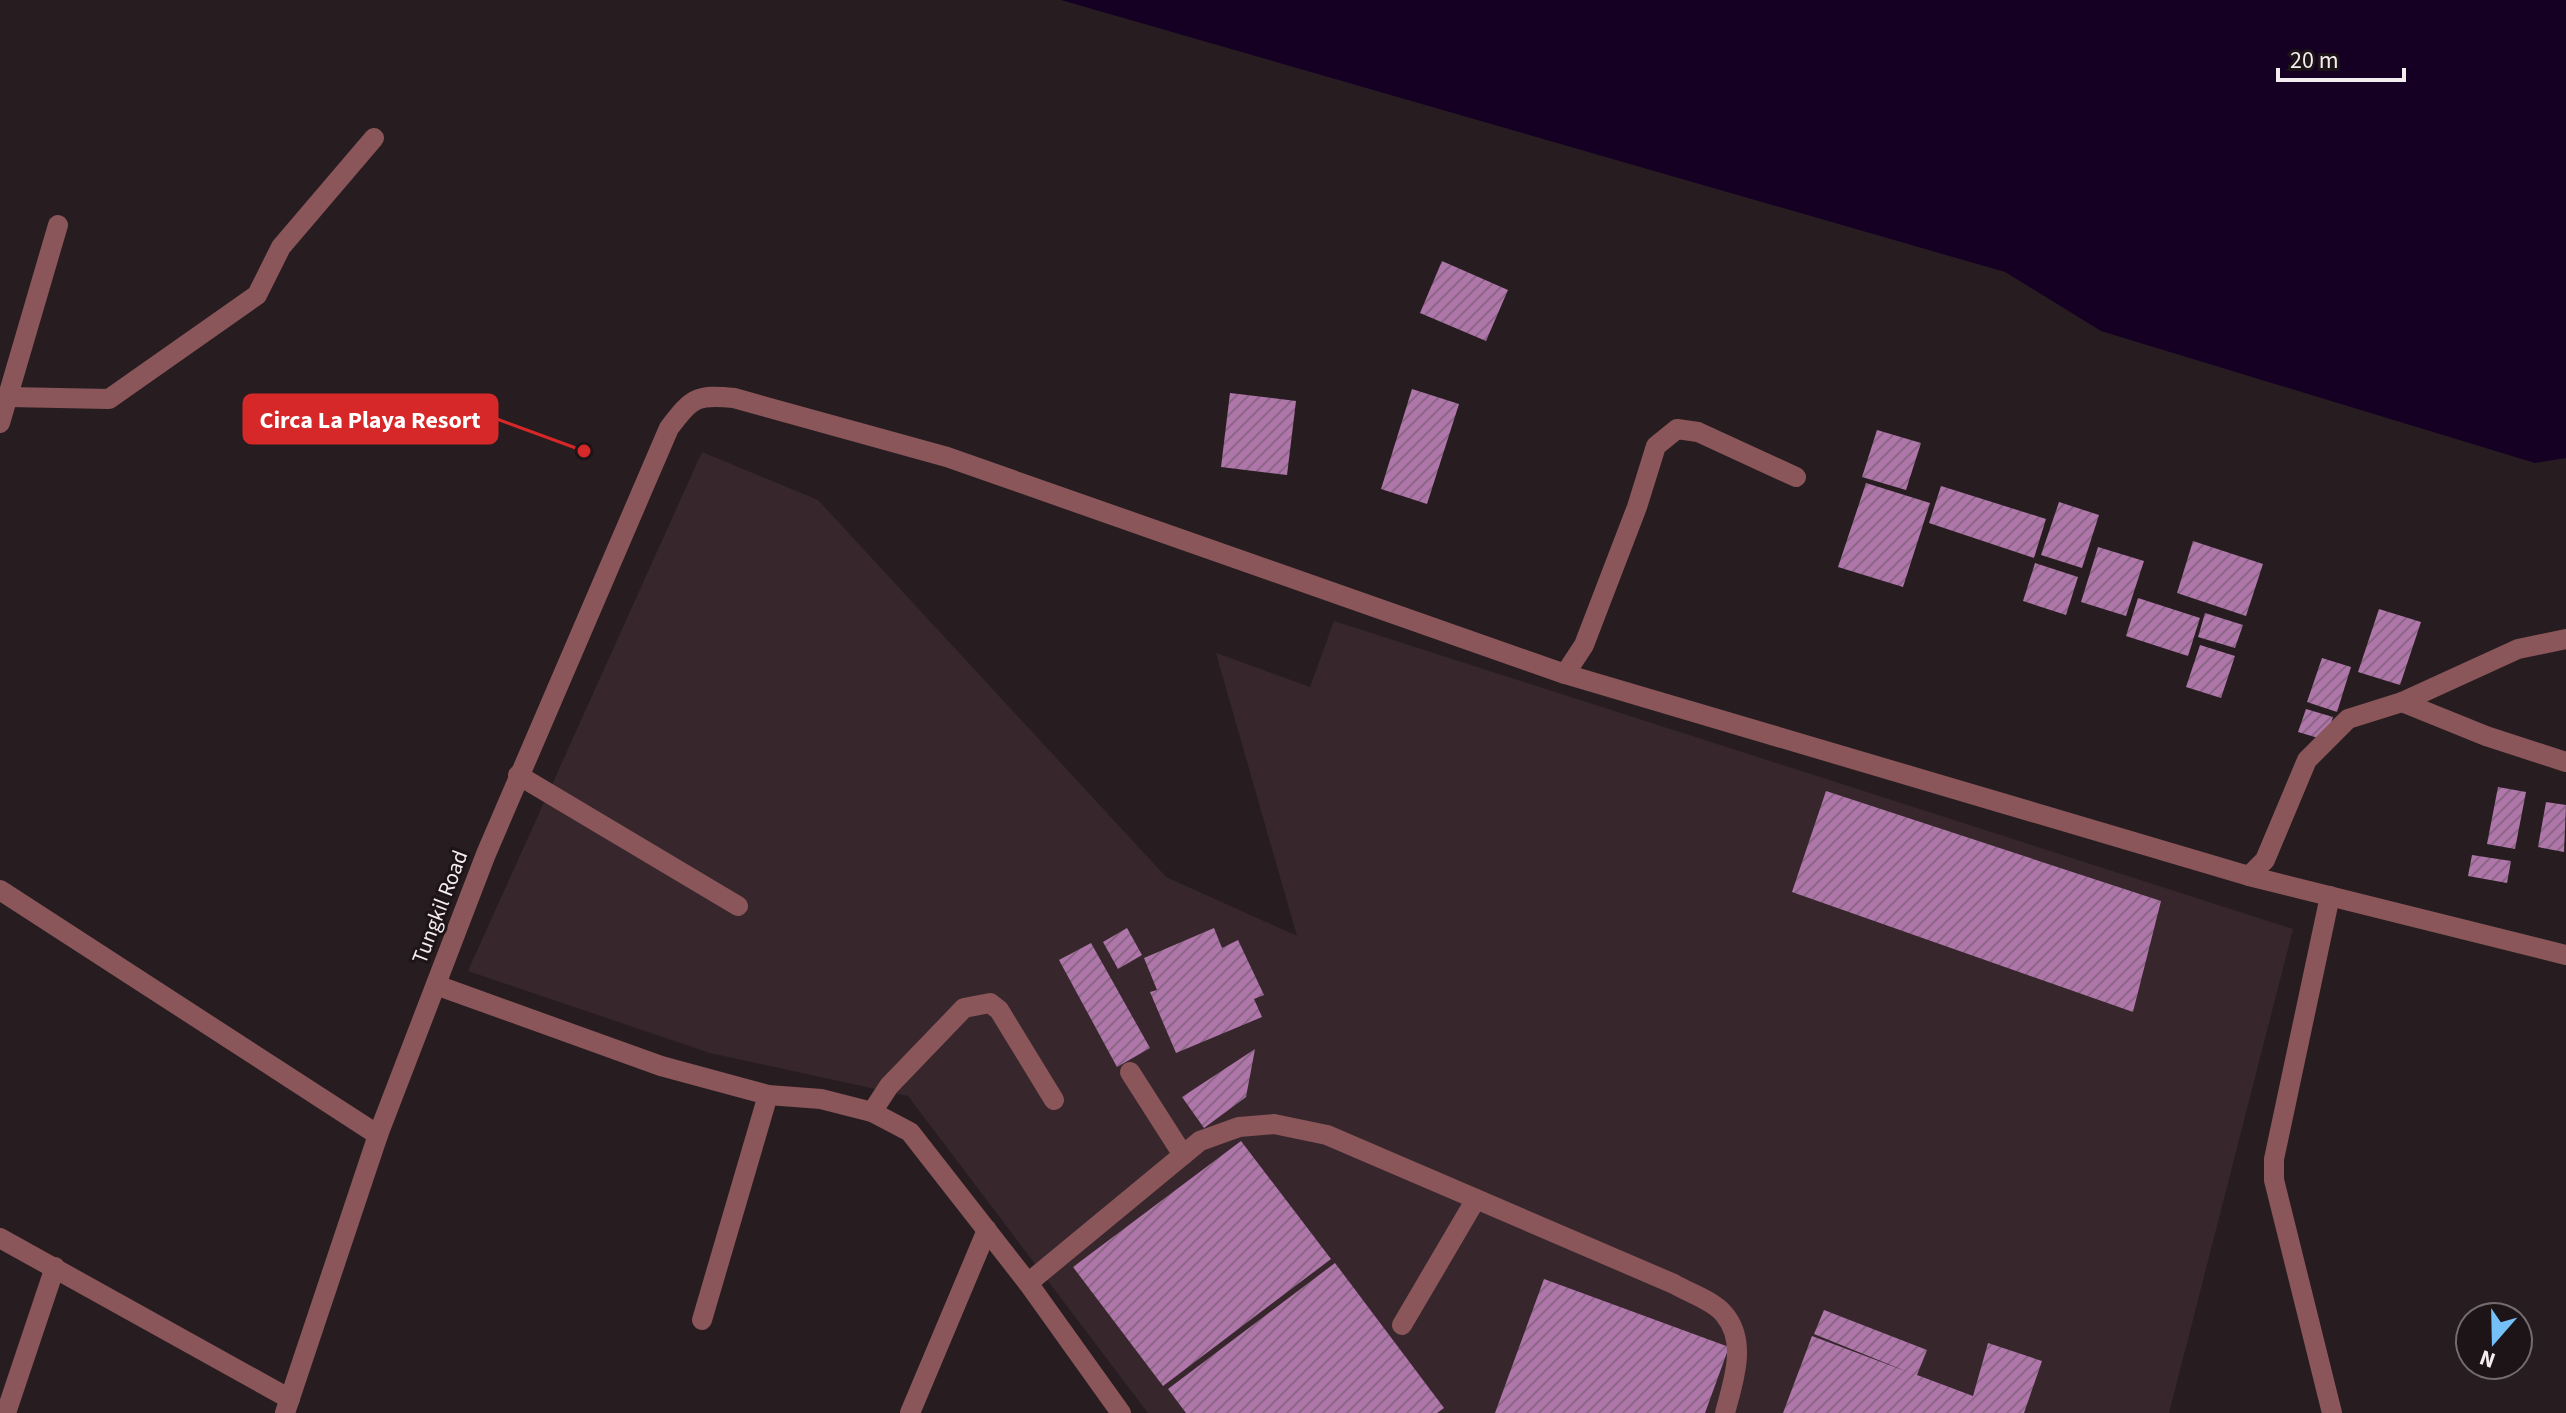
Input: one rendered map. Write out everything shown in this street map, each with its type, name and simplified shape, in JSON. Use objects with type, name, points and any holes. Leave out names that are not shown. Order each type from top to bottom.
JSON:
[{"type":"street","points":[[9,397],[109,399],[257,295],[281,247],[374,138]]},
{"type":"street","points":[[0,423],[58,225]]},
{"type":"street","name":"Tungkil Road","points":[[287,1406],[378,1135],[518,775],[669,428],[688,403],[705,395],[734,398],[947,457],[1565,674],[2249,876],[2566,955]]},
{"type":"street","points":[[1565,674],[1584,645],[1637,507],[1656,446],[1677,429],[1698,432],[1796,477]]},
{"type":"street","points":[[2249,876],[2265,860],[2307,760],[2348,719],[2402,702],[2518,649],[2566,639]]},
{"type":"street","points":[[2402,702],[2486,736],[2566,762]]},
{"type":"street","points":[[518,775],[738,906]]},
{"type":"street","points":[[0,890],[378,1135]]},
{"type":"street","points":[[2330,896],[2274,1159],[2274,1180],[2332,1413]]},
{"type":"street","points":[[436,985],[661,1066],[768,1095],[821,1099],[872,1112],[910,1132],[1028,1283],[1121,1413]]},
{"type":"street","points":[[872,1112],[889,1086],[964,1008],[980,1003],[990,1003],[999,1010],[1054,1100]]},
{"type":"street","points":[[1130,1072],[1183,1155]]},
{"type":"street","points":[[702,1320],[768,1095]]},
{"type":"street","points":[[1028,1283],[1200,1141],[1239,1127],[1274,1124],[1327,1135],[1674,1284],[1723,1312],[1735,1332],[1737,1365],[1725,1413]]},
{"type":"street","points":[[1402,1325],[1476,1199]]},
{"type":"street","points":[[910,1413],[987,1230]]},
{"type":"street","points":[[0,1238],[55,1267],[287,1406]]},
{"type":"street","points":[[6,1413],[55,1267]]},
{"type":"shaded area","points":[[1061,0],[2566,0],[2566,458],[2535,463],[2101,331],[2005,272]]},
{"type":"shaded area","points":[[702,452],[818,500],[1166,877],[1297,936],[1216,653],[1310,687],[1334,621],[2293,929],[2169,1413],[1148,1413],[908,1096],[710,1053],[468,971]]},
{"type":"building","points":[[1442,261],[1508,290],[1486,341],[1420,313]]},
{"type":"building","points":[[1412,389],[1459,404],[1427,504],[1381,489]]},
{"type":"building","points":[[1230,393],[1296,401],[1287,475],[1221,467]]},
{"type":"building","points":[[1877,430],[1921,443],[1906,490],[1862,477]]},
{"type":"building","points":[[1866,483],[1930,503],[1903,587],[1838,567]]},
{"type":"building","points":[[1941,486],[2046,519],[2034,558],[1929,523]]},
{"type":"building","points":[[2059,502],[2099,515],[2082,568],[2041,555]]},
{"type":"building","points":[[2193,541],[2263,564],[2246,616],[2177,593]]},
{"type":"building","points":[[2098,547],[2144,561],[2126,616],[2081,602]]},
{"type":"building","points":[[2035,563],[2078,577],[2066,615],[2023,601]]},
{"type":"building","points":[[2138,598],[2200,618],[2188,656],[2126,636]]},
{"type":"building","points":[[2379,609],[2421,622],[2400,685],[2358,672]]},
{"type":"building","points":[[2205,613],[2243,625],[2235,648],[2198,637]]},
{"type":"building","points":[[2200,645],[2235,656],[2221,698],[2186,687]]},
{"type":"building","points":[[2322,658],[2351,667],[2337,712],[2307,702]]},
{"type":"building","points":[[2306,709],[2333,717],[2325,740],[2298,732]]},
{"type":"building","points":[[2498,787],[2526,792],[2515,849],[2487,844]]},
{"type":"building","points":[[1826,791],[2161,901],[2133,1012],[1792,892]]},
{"type":"building","points":[[2546,802],[2566,805],[2564,852],[2538,847]]},
{"type":"building","points":[[2472,855],[2511,861],[2507,883],[2468,876]]},
{"type":"building","points":[[1127,928],[1142,955],[1118,969],[1103,942]]},
{"type":"building","points":[[1214,928],[1222,948],[1238,940],[1264,995],[1254,999],[1262,1017],[1176,1053],[1150,992],[1157,990],[1144,958]]},
{"type":"building","points":[[1091,943],[1150,1048],[1117,1067],[1059,960]]},
{"type":"building","points":[[1255,1049],[1246,1097],[1204,1128],[1182,1097]]},
{"type":"building","points":[[1241,1141],[1331,1259],[1163,1386],[1073,1267]]},
{"type":"building","points":[[1335,1263],[1444,1408],[1437,1413],[1186,1413],[1168,1389]]},
{"type":"building","points":[[1544,1279],[1729,1347],[1705,1413],[1495,1413]]},
{"type":"building","points":[[1824,1310],[1927,1350],[1917,1375],[1973,1396],[1988,1343],[2042,1361],[2024,1413],[1783,1413],[1812,1336],[1908,1372],[1814,1334]]},
{"type":"place","name":"Circa La Playa Resort","points":[[584,451]]}]
